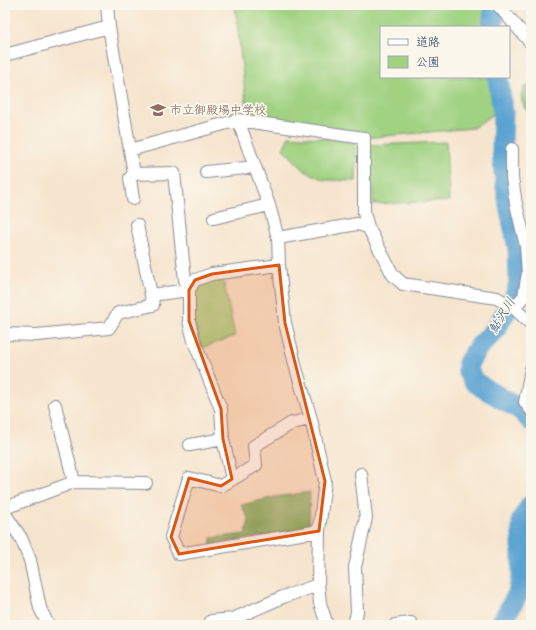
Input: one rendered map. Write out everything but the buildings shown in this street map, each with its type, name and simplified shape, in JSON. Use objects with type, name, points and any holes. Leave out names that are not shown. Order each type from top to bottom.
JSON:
[{"type":"street","points":[[107,5],[109,27],[134,174]]},
{"type":"street","points":[[501,9],[531,43]]},
{"type":"street","points":[[5,55],[109,27]]},
{"type":"street","points":[[130,150],[238,120],[364,138],[364,213],[368,227],[393,275],[403,284],[497,298],[514,308],[531,324]]},
{"type":"street","points":[[238,120],[269,205],[278,238],[279,265],[285,323],[311,419],[325,481],[319,531],[318,585],[320,603],[327,625]]},
{"type":"street","points":[[512,149],[512,178],[516,204],[526,227],[528,273],[524,296],[514,308]]},
{"type":"street","points":[[206,172],[255,167]]},
{"type":"street","points":[[133,199],[130,178],[134,174],[174,173],[185,280],[189,290],[189,322],[194,341],[221,409],[222,440],[232,479]]},
{"type":"street","points":[[214,218],[269,205]]},
{"type":"street","points":[[278,238],[357,224],[368,227]]},
{"type":"street","points":[[5,334],[36,336],[109,328],[118,313],[153,305],[137,225]]},
{"type":"street","points":[[189,290],[195,280],[212,274],[279,265]]},
{"type":"street","points":[[151,295],[189,290]]},
{"type":"street","points":[[531,370],[525,402],[531,410]]},
{"type":"street","points":[[55,405],[74,482]]},
{"type":"street","points":[[311,419],[292,423],[254,446],[256,465],[221,486],[189,478],[171,536],[178,554],[319,531]]},
{"type":"street","points":[[190,445],[222,440]]},
{"type":"street","points":[[354,625],[357,612],[355,567],[366,518],[361,474]]},
{"type":"street","points":[[5,508],[74,482],[146,483]]},
{"type":"street","points":[[5,514],[21,538],[30,560],[40,608],[48,625]]},
{"type":"street","points":[[211,621],[233,619],[283,597],[318,585]]},
{"type":"street","points":[[395,625],[411,623],[410,625]]},
{"type":"highlighted area","points":[[279,265],[285,323],[325,481],[319,531],[179,554],[171,537],[189,478],[221,486],[232,479],[223,439],[221,409],[189,321],[189,290],[195,280],[212,274]]},
{"type":"green space","points":[[235,5],[484,5],[485,7],[487,26],[380,26],[380,78],[492,78],[496,112],[473,128],[364,138],[247,111]]},
{"type":"green space","points":[[526,86],[530,86],[531,115],[525,109],[521,97],[521,93]]},
{"type":"green space","points":[[289,136],[356,140],[356,181],[324,180],[305,171],[283,149]]},
{"type":"green space","points":[[446,142],[449,201],[373,204],[370,145]]},
{"type":"green space","points":[[214,276],[223,279],[235,336],[202,348],[192,318],[195,280]]},
{"type":"green space","points":[[310,492],[309,529],[210,545],[211,538],[245,534],[249,520],[241,505],[274,497]]},
{"type":"waterway","name":"鮎沢川","points":[[492,26],[494,11],[498,5]]},
{"type":"waterway","name":"鮎沢川","points":[[498,78],[503,113],[502,149],[504,172],[518,248],[519,284],[514,298],[495,330],[477,349],[468,363],[468,371],[474,381],[521,410],[531,421]]},
{"type":"waterway","name":"鮎沢川","points":[[500,625],[518,594],[522,574],[522,519],[531,505]]},
{"type":"place","name":"市立御殿場中学校","points":[[158,110]]}]
